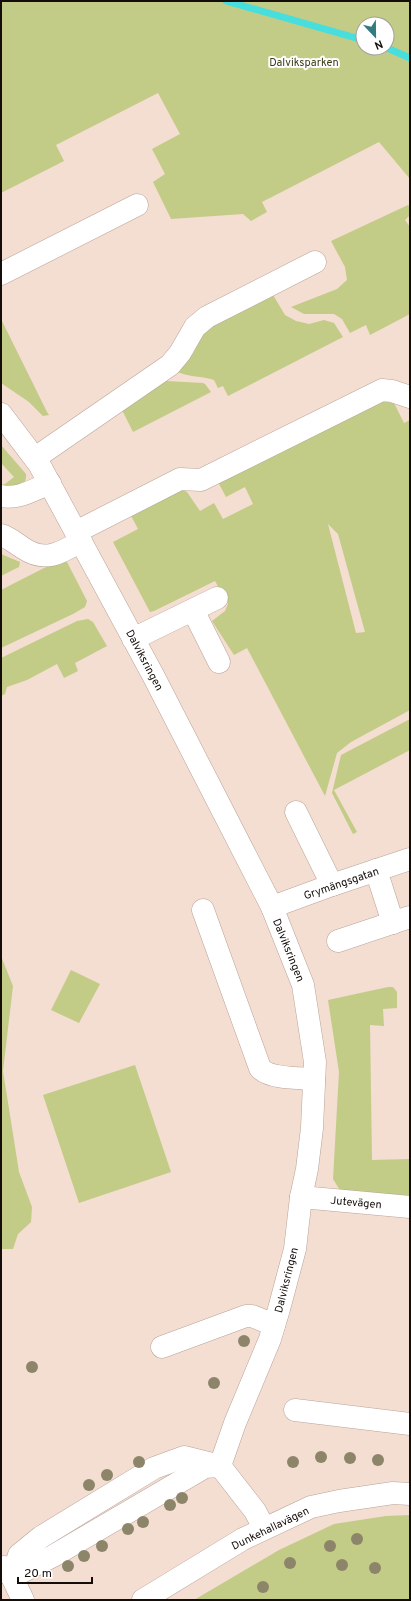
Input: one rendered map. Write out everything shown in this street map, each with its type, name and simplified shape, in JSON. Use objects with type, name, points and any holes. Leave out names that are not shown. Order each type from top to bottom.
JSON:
[{"type":"street","points":[[1,274],[137,205]]},
{"type":"street","points":[[35,458],[170,365],[180,353],[195,327],[207,317],[315,262]]},
{"type":"street","points":[[1,535],[8,537],[28,552],[40,556],[63,551],[79,536],[180,479],[201,480],[382,390],[392,391],[410,397]]},
{"type":"street","name":"Dalviksringen","points":[[1,414],[35,458],[50,483],[134,638],[272,907],[303,985],[315,1062],[312,1128],[308,1169],[301,1197],[295,1249],[274,1325],[235,1423],[220,1466]]},
{"type":"street","points":[[1,496],[8,498],[20,495],[50,483]]},
{"type":"street","points":[[134,638],[217,598]]},
{"type":"street","points":[[193,610],[220,662]]},
{"type":"street","points":[[296,812],[332,885]]},
{"type":"street","name":"Grymängsgatan","points":[[272,907],[410,859]]},
{"type":"street","points":[[338,941],[402,920],[376,870]]},
{"type":"street","points":[[203,910],[263,1073],[274,1076],[314,1079]]},
{"type":"street","name":"Jutevägen","points":[[301,1197],[410,1207]]},
{"type":"street","points":[[162,1347],[246,1316],[252,1316],[274,1325]]},
{"type":"street","points":[[295,1410],[410,1424]]},
{"type":"street","points":[[23,1600],[7,1570],[53,1556],[205,1467],[220,1466],[254,1511],[264,1528]]},
{"type":"street","name":"Dunkehallavägen","points":[[143,1600],[243,1539],[311,1507],[339,1501],[393,1493],[410,1494]]},
{"type":"green space","name":"Dalviksparken","points":[[1,1],[410,1],[410,179],[379,142],[262,202],[267,212],[251,221],[243,214],[171,219],[153,182],[165,174],[152,149],[180,134],[158,93],[56,145],[64,161],[1,193]]},
{"type":"green space","points":[[408,205],[410,207],[410,215],[405,220],[410,227],[410,314],[370,335],[366,325],[350,333],[342,319],[334,314],[304,314],[291,307],[337,289],[347,280],[345,267],[331,241]]},
{"type":"green space","points":[[273,295],[285,315],[296,321],[309,324],[324,320],[334,323],[343,337],[228,396],[223,386],[218,388],[214,380],[177,372],[193,354],[204,330]]},
{"type":"green space","points":[[1,319],[49,415],[43,416],[29,402],[1,383]]},
{"type":"green space","points":[[166,381],[203,383],[211,392],[133,432],[122,410]]},
{"type":"green space","points":[[380,401],[394,403],[404,423],[410,420],[410,710],[351,742],[337,753],[325,796],[247,648],[234,655],[212,621],[225,611],[228,604],[215,581],[150,612],[113,542],[138,529],[129,512],[179,488],[187,492],[200,511],[214,503],[223,519],[253,504],[245,487],[226,497],[218,482]],"holes":[[[328,524],[338,534],[365,632],[356,633]]]},
{"type":"green space","points":[[1,445],[26,474],[24,483],[18,487],[1,487],[14,477],[1,463]]},
{"type":"green space","points":[[1,554],[20,562],[19,567],[1,576]]},
{"type":"green space","points":[[62,561],[67,562],[87,601],[85,607],[1,648],[1,590],[46,567]]},
{"type":"green space","points":[[88,619],[93,622],[107,646],[75,663],[78,671],[64,678],[57,664],[27,680],[7,687],[5,694],[1,696],[1,658],[77,621]]},
{"type":"green space","points":[[410,719],[410,750],[334,790],[357,832],[353,834],[332,793],[341,755]]},
{"type":"green space","points":[[1,956],[13,986],[3,1071],[19,1172],[32,1207],[31,1222],[18,1234],[13,1249],[1,1249]]},
{"type":"green space","points":[[71,970],[100,984],[79,1023],[51,1010]]},
{"type":"green space","points":[[393,987],[397,992],[397,1008],[383,1009],[384,1026],[370,1025],[372,1160],[410,1159],[410,1198],[341,1192],[333,1179],[339,1072],[328,1000]]},
{"type":"green space","points":[[135,1065],[171,1172],[79,1203],[43,1095]]},
{"type":"green space","points":[[410,1515],[410,1600],[194,1600],[279,1550],[334,1524],[386,1516]]},
{"type":"waterway","points":[[226,1],[355,38]]},
{"type":"waterway","points":[[395,51],[410,58]]}]
